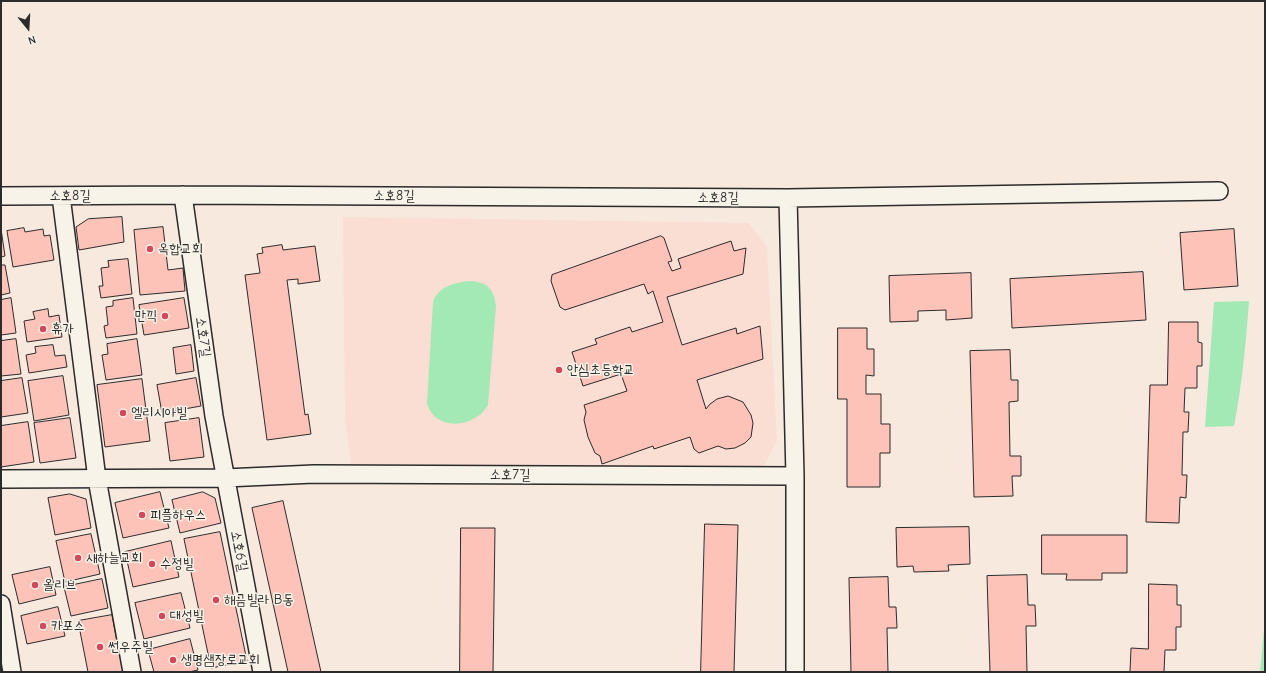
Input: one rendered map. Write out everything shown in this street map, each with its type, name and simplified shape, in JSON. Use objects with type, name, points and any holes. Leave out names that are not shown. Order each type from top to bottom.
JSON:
[{"type":"street","name":"소호8길","points":[[1,196],[183,195],[788,198],[1219,191]]},
{"type":"street","name":"소호7길","points":[[183,195],[213,408],[225,478]]},
{"type":"street","points":[[61,196],[97,479],[132,672]]},
{"type":"street","points":[[788,198],[795,476],[795,672]]},
{"type":"street","name":"소호7길","points":[[1,479],[225,478],[314,474],[795,476]]},
{"type":"street","name":"소호6길","points":[[225,478],[262,672]]},
{"type":"street","points":[[1,604],[12,672]]},
{"type":"shaded area","name":"안심초등학교","points":[[343,217],[749,223],[767,247],[777,441],[763,467],[352,467],[345,419]]},
{"type":"green space","points":[[469,281],[481,283],[488,287],[491,290],[496,306],[488,405],[482,413],[465,422],[456,424],[447,423],[438,419],[432,413],[427,404],[433,302],[439,292],[448,286]]},
{"type":"green space","points":[[1249,301],[1247,332],[1234,426],[1205,427],[1214,302]]},
{"type":"green space","points":[[1265,618],[1265,672],[1260,672]]},
{"type":"building","points":[[122,217],[124,242],[79,250],[76,227],[88,219]]},
{"type":"building","name":"옥합교회","points":[[163,227],[168,270],[183,268],[185,291],[140,295],[134,230]]},
{"type":"building","points":[[24,228],[25,232],[43,229],[44,236],[50,235],[54,260],[13,267],[7,231]]},
{"type":"building","points":[[1,229],[5,256],[1,257]]},
{"type":"building","points":[[1234,229],[1238,286],[1184,290],[1180,233]]},
{"type":"building","name":"안심초등학교","points":[[661,236],[664,238],[672,261],[668,262],[672,271],[681,268],[678,259],[731,241],[734,251],[746,248],[743,274],[667,297],[682,345],[736,328],[737,334],[760,326],[763,359],[697,380],[706,409],[717,399],[728,396],[743,402],[751,415],[753,423],[751,437],[745,443],[735,448],[726,449],[718,446],[699,453],[694,449],[690,437],[654,449],[653,446],[602,464],[600,456],[595,453],[588,437],[584,420],[586,412],[584,405],[627,391],[621,374],[583,386],[572,352],[597,344],[595,339],[630,327],[632,332],[663,322],[653,291],[648,294],[644,284],[565,310],[560,307],[551,281],[552,275]]},
{"type":"building","points":[[282,245],[283,250],[315,246],[320,281],[298,284],[298,279],[287,280],[305,415],[308,414],[311,434],[267,440],[245,275],[260,273],[257,254],[263,253],[262,248]]},
{"type":"building","points":[[128,259],[132,294],[101,298],[99,286],[103,286],[101,268],[109,267],[108,261]]},
{"type":"building","points":[[1,265],[5,265],[10,293],[1,295]]},
{"type":"building","points":[[1143,272],[1146,320],[1012,328],[1010,279]]},
{"type":"building","points":[[971,273],[972,318],[946,320],[946,310],[918,311],[918,321],[890,322],[889,276]]},
{"type":"building","points":[[11,298],[16,333],[1,335],[1,300]]},
{"type":"building","points":[[133,298],[137,334],[106,338],[104,326],[108,325],[106,307],[113,306],[113,301]]},
{"type":"building","points":[[184,298],[189,328],[144,335],[139,305]]},
{"type":"building","name":"휴가","points":[[48,309],[49,317],[59,315],[62,337],[27,342],[24,321],[35,319],[33,312]]},
{"type":"building","points":[[1169,322],[1198,322],[1198,342],[1202,343],[1202,366],[1197,366],[1197,388],[1185,388],[1184,412],[1189,412],[1188,432],[1183,432],[1182,475],[1187,475],[1186,498],[1180,497],[1179,523],[1146,522],[1150,385],[1167,385]]},
{"type":"building","points":[[838,328],[867,328],[867,349],[874,349],[874,376],[866,375],[866,394],[881,394],[881,424],[890,424],[890,453],[880,453],[880,487],[847,487],[847,399],[838,399]]},
{"type":"building","points":[[16,339],[21,374],[1,376],[1,341]]},
{"type":"building","points":[[137,339],[142,375],[106,380],[102,355],[108,354],[107,344]]},
{"type":"building","points":[[53,345],[55,356],[65,355],[67,367],[29,373],[26,355],[36,353],[35,347]]},
{"type":"building","points":[[191,345],[194,371],[176,374],[173,348]]},
{"type":"building","points":[[1010,350],[1011,380],[1018,380],[1018,401],[1009,402],[1010,456],[1021,456],[1021,476],[1012,476],[1013,496],[974,497],[970,351]]},
{"type":"building","points":[[63,376],[69,415],[34,421],[28,381]]},
{"type":"building","points":[[22,378],[28,413],[1,417],[1,381]]},
{"type":"building","points":[[196,378],[201,406],[162,413],[157,385]]},
{"type":"building","name":"엘리시아빌","points":[[142,379],[150,441],[105,447],[97,385]]},
{"type":"building","points":[[70,418],[76,458],[40,463],[34,423]]},
{"type":"building","points":[[199,418],[204,457],[170,461],[165,423]]},
{"type":"building","points":[[28,422],[34,462],[1,467],[1,426]]},
{"type":"building","name":"피플하우스","points":[[160,492],[169,528],[123,538],[115,503]]},
{"type":"building","points":[[203,492],[215,498],[221,523],[180,533],[172,500]]},
{"type":"building","points":[[70,494],[86,499],[91,528],[55,535],[48,498]]},
{"type":"building","points":[[283,501],[321,672],[288,672],[252,508]]},
{"type":"building","points":[[705,524],[738,525],[734,672],[701,672]]},
{"type":"building","points":[[969,527],[970,564],[948,565],[949,571],[914,572],[913,566],[897,567],[896,528]]},
{"type":"building","points":[[461,528],[495,528],[493,672],[460,672]]},
{"type":"building","name":"해금빌라 B동","points":[[220,532],[247,661],[211,668],[184,539]]},
{"type":"building","name":"새하늘교회","points":[[91,534],[100,574],[65,582],[56,541]]},
{"type":"building","points":[[1042,535],[1127,535],[1127,573],[1102,573],[1102,580],[1066,580],[1067,574],[1042,574]]},
{"type":"building","name":"수정빌","points":[[171,541],[179,577],[133,587],[125,552]]},
{"type":"building","points":[[50,567],[56,595],[19,604],[12,575]]},
{"type":"building","points":[[1027,575],[1028,605],[1035,605],[1036,626],[1026,626],[1027,672],[990,672],[987,576]]},
{"type":"building","points":[[888,577],[889,607],[896,607],[897,628],[887,628],[888,672],[851,672],[849,578]]},
{"type":"building","points":[[102,579],[108,608],[71,616],[64,587]]},
{"type":"building","points":[[1149,584],[1177,585],[1177,605],[1181,605],[1181,627],[1176,627],[1176,650],[1165,650],[1164,672],[1130,672],[1131,648],[1148,649]]},
{"type":"building","name":"대성빌","points":[[181,593],[190,628],[144,639],[135,603]]},
{"type":"building","name":"카포스","points":[[58,607],[65,636],[27,644],[21,616]]},
{"type":"building","name":"썬우주빌","points":[[112,615],[123,672],[88,672],[78,621]]},
{"type":"building","name":"생명샘장로교회","points":[[190,639],[198,670],[189,672],[154,672],[148,650]]},
{"type":"place","name":"옥합교회","points":[[150,249]]},
{"type":"place","name":"만끽","points":[[165,316]]},
{"type":"place","name":"휴가","points":[[43,329]]},
{"type":"place","name":"안심초등학교","points":[[559,370]]},
{"type":"place","name":"엘리시아빌","points":[[123,413]]},
{"type":"place","name":"피플하우스","points":[[142,515]]},
{"type":"place","name":"새하늘교회","points":[[78,558]]},
{"type":"place","name":"수정빌","points":[[152,564]]},
{"type":"place","name":"올리브","points":[[35,585]]},
{"type":"place","name":"해금빌라 B동","points":[[216,600]]},
{"type":"place","name":"대성빌","points":[[162,616]]},
{"type":"place","name":"카포스","points":[[43,626]]},
{"type":"place","name":"썬우주빌","points":[[100,647]]},
{"type":"place","name":"생명샘장로교회","points":[[173,660]]}]
